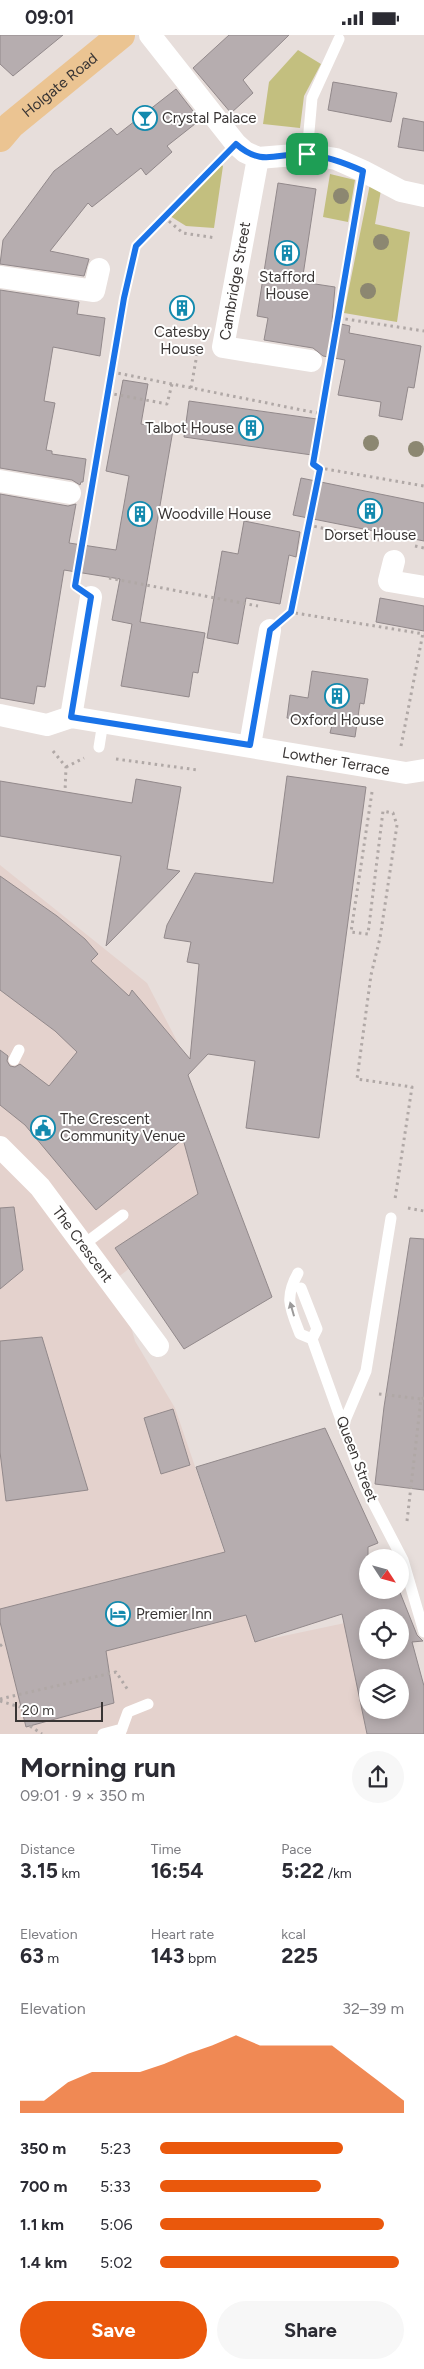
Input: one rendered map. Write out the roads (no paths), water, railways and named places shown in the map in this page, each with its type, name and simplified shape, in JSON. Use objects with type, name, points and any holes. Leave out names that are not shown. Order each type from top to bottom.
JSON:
[{"type":"main road","name":"Holgate Road","points":[[0,138],[11,125],[121,35]]},
{"type":"street","points":[[150,35],[236,144],[245,152],[258,158],[307,154],[336,159],[401,191],[424,196]]},
{"type":"street","name":"Cambridge Street","points":[[258,158],[223,347],[320,366]]},
{"type":"street","points":[[0,277],[94,291],[99,269]]},
{"type":"street","points":[[0,481],[81,490]]},
{"type":"street","points":[[395,549],[389,581],[424,587]]},
{"type":"street","points":[[71,717],[91,597]]},
{"type":"street","points":[[250,745],[270,630]]},
{"type":"street","name":"Lowther Terrace","points":[[0,715],[47,725],[71,717],[250,745],[406,773],[424,770]]},
{"type":"street","name":"The Crescent","points":[[0,1147],[40,1187],[158,1346]]},
{"type":"lane","points":[[307,154],[312,98],[339,39]]},
{"type":"lane","points":[[95,751],[103,722]]},
{"type":"lane","points":[[343,1425],[366,1371],[392,1212]]},
{"type":"lane","points":[[83,1245],[122,1215]]},
{"type":"lane","points":[[298,1273],[289,1289],[289,1304],[300,1334],[312,1339],[317,1329],[301,1288]]},
{"type":"lane","name":"Queen Street","points":[[312,1339],[365,1487],[403,1560],[424,1632]]},
{"type":"lane","points":[[103,1734],[121,1732],[128,1712],[144,1705]]},
{"type":"place","name":"Crystal Palace","points":[[145,118]]},
{"type":"place","name":"Stafford House","points":[[287,253]]},
{"type":"place","name":"Catesby House","points":[[182,308]]},
{"type":"place","name":"Talbot House","points":[[251,428]]},
{"type":"place","name":"Dorset House","points":[[370,511]]},
{"type":"place","name":"Woodville House","points":[[140,514]]},
{"type":"place","name":"Oxford House","points":[[337,696]]},
{"type":"place","name":"The Crescent Community Venue","points":[[43,1128]]},
{"type":"place","name":"Premier Inn","points":[[118,1614]]}]
